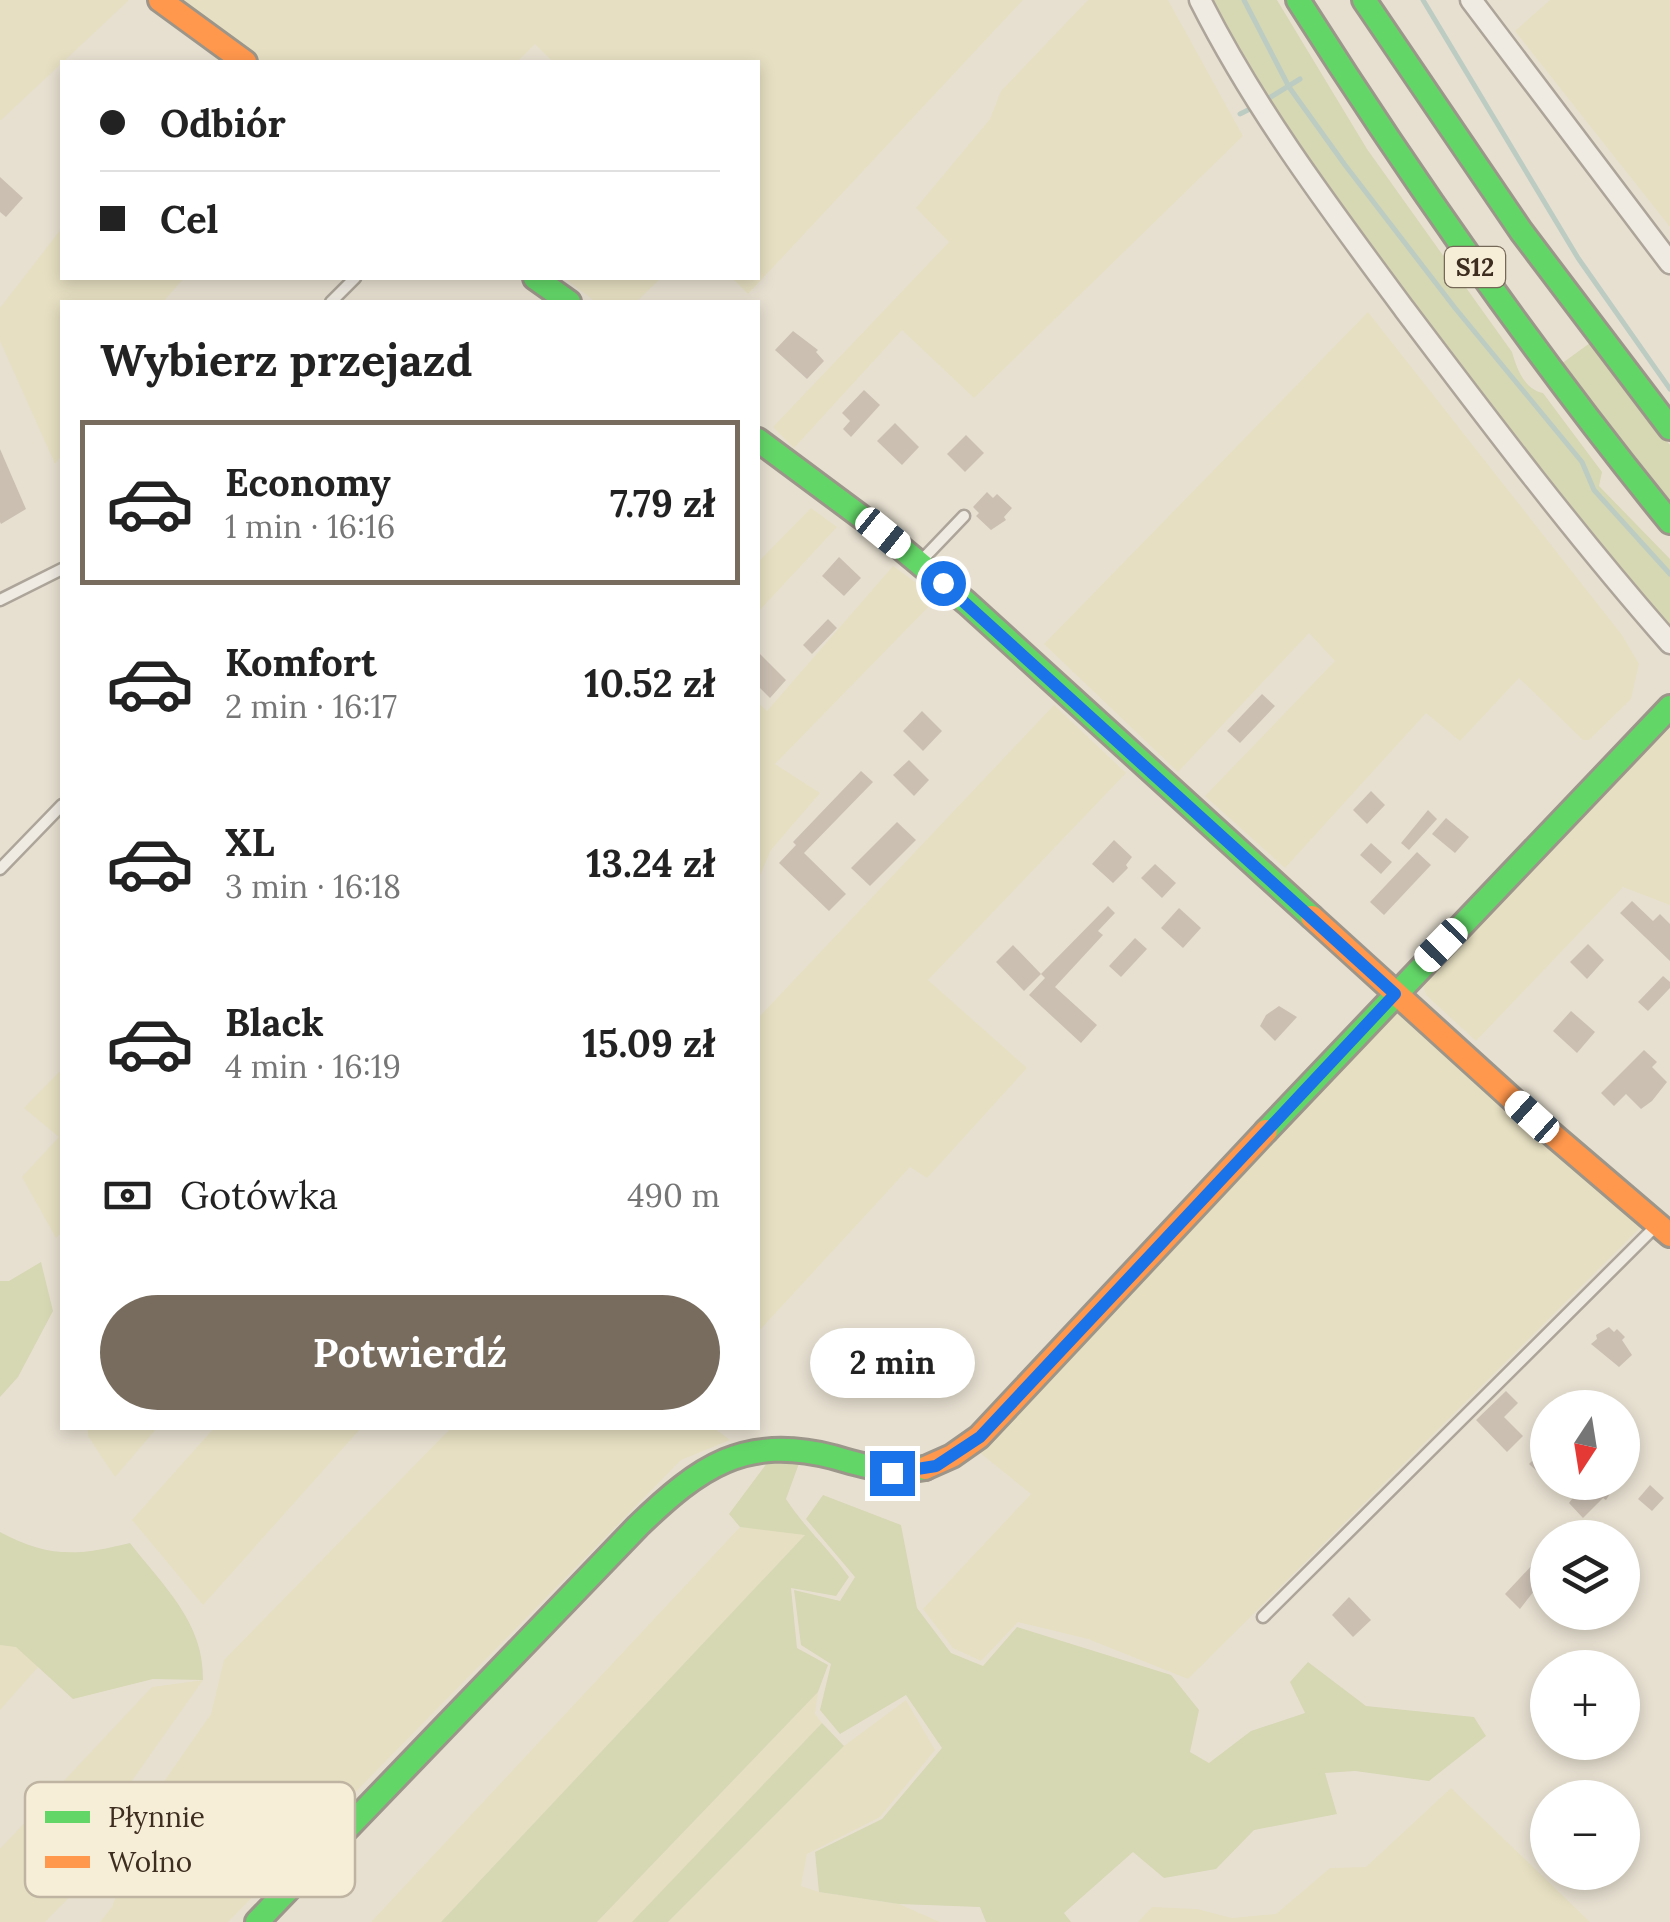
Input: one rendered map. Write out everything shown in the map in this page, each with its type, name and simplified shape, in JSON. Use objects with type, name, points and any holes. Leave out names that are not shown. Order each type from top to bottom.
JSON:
[{"type":"main road","points":[[160,0],[242,60]]},
{"type":"main road","name":"S12","points":[[1298,0],[1407,169],[1488,284],[1670,522]]},
{"type":"main road","name":"S12","points":[[1364,0],[1520,231],[1670,428]]},
{"type":"main road","points":[[538,280],[566,300]]},
{"type":"main road","points":[[760,442],[919,563],[1395,994],[1664,1230]]},
{"type":"main road","points":[[355,1820],[580,1588],[696,1476],[743,1453],[777,1448],[878,1471],[907,1472],[950,1459],[980,1437],[1663,714]]},
{"type":"main road","points":[[256,1922],[280,1897]]},
{"type":"street","points":[[1200,0],[1279,137],[1363,253],[1586,548],[1670,643]]},
{"type":"street","points":[[1472,0],[1670,263]]},
{"type":"lane","points":[[333,300],[353,280]]},
{"type":"lane","points":[[919,563],[964,516]]},
{"type":"lane","points":[[0,600],[60,570]]},
{"type":"lane","points":[[0,870],[60,807]]},
{"type":"lane","points":[[1264,1618],[1664,1230]]},
{"type":"shaded area","points":[[0,0],[129,0],[65,60],[60,60],[60,65],[0,121]]},
{"type":"shaded area","points":[[169,0],[1023,0],[748,294],[734,280],[760,280],[760,60],[551,60],[535,44],[519,60],[251,60]]},
{"type":"shaded area","points":[[1088,0],[1168,0],[1243,136],[974,398],[902,330],[794,448],[773,427],[949,242],[916,208],[990,119],[1001,91]]},
{"type":"shaded area","points":[[1550,0],[1670,0],[1670,227],[1515,31]]},
{"type":"shaded area","points":[[60,231],[60,280],[182,280],[165,300],[60,300],[60,458],[55,464],[0,341],[0,308]]},
{"type":"shaded area","points":[[567,280],[659,280],[638,300],[593,300]]},
{"type":"shaded area","points":[[1368,312],[1622,635],[1639,664],[1631,699],[1589,740],[1583,740],[1519,678],[1460,741],[1426,713],[1285,868],[1205,796],[1335,661],[1309,633],[1178,772],[1044,644]]},
{"type":"shaded area","points":[[811,508],[837,527],[760,610],[760,560]]},
{"type":"shaded area","points":[[893,566],[937,598],[775,764],[820,793],[771,850],[760,875],[760,705],[767,711]]},
{"type":"shaded area","points":[[1054,705],[1126,773],[928,980],[1027,1068],[927,1178],[910,1167],[760,1330],[760,1016]]},
{"type":"shaded area","points":[[1670,727],[1670,905],[1623,887],[1476,1041],[1426,995],[1423,985]]},
{"type":"shaded area","points":[[1394,1010],[1643,1225],[1188,1679],[1088,1639],[1018,1622],[981,1661],[953,1648],[923,1609],[1031,1494],[974,1448]]},
{"type":"shaded area","points":[[60,1071],[60,1234],[56,1238],[22,1177],[59,1137],[24,1108]]},
{"type":"shaded area","points":[[87,1430],[155,1430],[115,1477]]},
{"type":"shaded area","points":[[212,1430],[359,1430],[203,1605],[132,1520]]},
{"type":"shaded area","points":[[449,1430],[717,1430],[730,1440],[681,1460],[355,1792],[355,1782],[164,1782],[211,1714],[224,1660]]},
{"type":"shaded area","points":[[740,1527],[806,1534],[441,1922],[371,1922]]},
{"type":"shaded area","points":[[0,1645],[18,1646],[38,1667],[0,1710]]},
{"type":"shaded area","points":[[203,1680],[131,1782],[63,1782],[152,1687]]},
{"type":"shaded area","points":[[818,1692],[815,1714],[822,1723],[633,1922],[597,1922]]},
{"type":"shaded area","points":[[906,1700],[935,1750],[880,1817],[807,1854],[801,1886],[899,1904],[940,1922],[668,1922],[844,1746]]},
{"type":"shaded area","points":[[1451,1788],[1530,1864],[1530,1890],[1557,1890],[1590,1922],[1138,1922],[1152,1907],[1197,1909],[1232,1918],[1276,1914],[1330,1868],[1366,1867]]},
{"type":"shaded area","points":[[25,1822],[25,1897],[69,1897],[45,1922],[0,1922],[0,1849]]},
{"type":"shaded area","points":[[116,1897],[253,1897],[228,1922],[100,1922]]},
{"type":"green space","points":[[1210,0],[1277,0],[1367,149],[1512,352],[1522,377],[1543,393],[1602,472],[1599,486],[1670,559],[1670,631],[1597,550],[1285,133]]},
{"type":"green space","points":[[1590,343],[1670,445],[1670,504],[1561,364]]},
{"type":"green space","points":[[41,1262],[53,1311],[18,1377],[0,1397],[0,1281],[9,1281]]},
{"type":"green space","points":[[776,1451],[801,1458],[786,1499],[849,1577],[836,1596],[791,1588],[797,1648],[828,1665],[818,1692],[597,1922],[441,1922],[805,1535],[740,1527],[729,1514]]},
{"type":"green space","points":[[823,1495],[901,1525],[917,1608],[951,1653],[983,1666],[1017,1627],[1171,1675],[1199,1710],[1190,1752],[1209,1763],[1251,1731],[1305,1713],[1290,1682],[1308,1662],[1366,1706],[1474,1717],[1486,1736],[1429,1781],[1355,1771],[1325,1773],[1337,1814],[1254,1830],[1216,1869],[1164,1878],[1133,1852],[1064,1913],[1071,1922],[986,1922],[980,1907],[899,1904],[819,1892],[815,1852],[882,1819],[942,1748],[906,1695],[840,1734],[820,1710],[831,1664],[801,1645],[794,1590],[840,1601],[855,1577],[806,1519]]},
{"type":"green space","points":[[0,1532],[33,1547],[64,1552],[130,1543],[180,1606],[197,1640],[203,1680],[153,1679],[73,1699],[16,1647],[0,1645]]},
{"type":"green space","points":[[822,1723],[844,1746],[668,1922],[632,1922]]},
{"type":"building","points":[[0,177],[23,198],[6,217],[0,212]]},
{"type":"building","points":[[793,331],[818,350],[824,361],[807,379],[775,350]]},
{"type":"building","points":[[864,390],[880,405],[851,437],[843,429],[850,421],[842,413]]},
{"type":"building","points":[[895,423],[919,447],[902,465],[877,441]]},
{"type":"building","points":[[966,435],[984,453],[965,472],[947,454]]},
{"type":"building","points":[[0,449],[26,509],[1,524],[0,522]]},
{"type":"building","points":[[987,492],[993,498],[997,494],[1012,508],[1004,517],[1006,520],[991,530],[976,516],[979,513],[973,507]]},
{"type":"building","points":[[839,557],[861,578],[844,596],[822,576]]},
{"type":"building","points":[[828,619],[837,628],[812,654],[803,645]]},
{"type":"building","points":[[760,654],[786,680],[770,698],[760,688]]},
{"type":"building","points":[[1262,694],[1275,706],[1240,743],[1227,731]]},
{"type":"building","points":[[922,711],[942,731],[923,751],[903,731]]},
{"type":"building","points":[[909,760],[929,780],[914,796],[893,775]]},
{"type":"building","points":[[861,771],[873,782],[804,853],[846,894],[829,911],[779,863],[796,845],[793,842]]},
{"type":"building","points":[[1371,791],[1385,805],[1367,824],[1353,810]]},
{"type":"building","points":[[1428,810],[1437,819],[1409,850],[1401,843]]},
{"type":"building","points":[[1446,818],[1469,837],[1455,853],[1432,834]]},
{"type":"building","points":[[897,822],[916,840],[870,886],[851,868]]},
{"type":"building","points":[[1114,840],[1132,857],[1128,868],[1113,883],[1092,864]]},
{"type":"building","points":[[1371,843],[1392,862],[1381,874],[1360,855]]},
{"type":"building","points":[[1417,852],[1431,865],[1384,915],[1370,902]]},
{"type":"building","points":[[1155,864],[1176,883],[1162,898],[1141,878]]},
{"type":"building","points":[[1632,901],[1653,921],[1660,914],[1670,924],[1670,961],[1620,913]]},
{"type":"building","points":[[1108,906],[1115,913],[1098,931],[1103,935],[1055,987],[1097,1025],[1081,1043],[1029,995],[1045,978],[1041,974]]},
{"type":"building","points":[[1179,908],[1201,928],[1183,948],[1161,928]]},
{"type":"building","points":[[1135,938],[1147,949],[1121,977],[1109,966]]},
{"type":"building","points":[[1588,944],[1604,960],[1587,979],[1570,962]]},
{"type":"building","points":[[1013,945],[1041,974],[1024,991],[996,962]]},
{"type":"building","points":[[1663,976],[1670,982],[1670,988],[1648,1011],[1638,1002]]},
{"type":"building","points":[[1279,1006],[1297,1017],[1275,1041],[1260,1026],[1266,1015]]},
{"type":"building","points":[[1571,1011],[1595,1032],[1577,1053],[1553,1031]]},
{"type":"building","points":[[1644,1050],[1657,1062],[1652,1067],[1667,1082],[1641,1109],[1626,1094],[1614,1106],[1601,1093]]},
{"type":"building","points":[[1609,1327],[1625,1337],[1622,1340],[1632,1355],[1619,1367],[1591,1344],[1596,1335]]},
{"type":"building","points":[[1506,1391],[1518,1403],[1504,1417],[1523,1436],[1507,1452],[1476,1420]]},
{"type":"building","points":[[1650,1485],[1664,1498],[1652,1511],[1640,1497]]},
{"type":"building","points":[[1571,1500],[1601,1500],[1583,1518],[1569,1503]]},
{"type":"building","points":[[1530,1567],[1530,1596],[1520,1609],[1505,1594]]},
{"type":"building","points":[[1349,1597],[1371,1620],[1353,1637],[1332,1615]]},
{"type":"waterway","points":[[1244,0],[1289,87],[1345,165],[1455,308],[1582,462],[1594,490],[1670,574]]},
{"type":"waterway","points":[[1423,0],[1578,258],[1670,389]]},
{"type":"waterway","points":[[1269,98],[1300,79]]},
{"type":"waterway","points":[[1240,114],[1248,110]]},
{"type":"traffic: fast","points":[[1298,0],[1476,267],[1670,522]]},
{"type":"traffic: fast","points":[[1364,0],[1521,231],[1670,428]]},
{"type":"traffic: fast","points":[[538,280],[566,300]]},
{"type":"traffic: fast","points":[[760,441],[883,533],[967,603],[1312,917]]},
{"type":"traffic: fast","points":[[1266,1131],[1670,707]]},
{"type":"traffic: fast","points":[[355,1820],[638,1526],[703,1472],[749,1453],[774,1450],[802,1451],[890,1470],[925,1468]]},
{"type":"traffic: fast","points":[[257,1922],[281,1897]]},
{"type":"traffic: slow","points":[[160,0],[242,60]]},
{"type":"traffic: slow","points":[[1312,917],[1532,1117],[1670,1235]]},
{"type":"traffic: slow","points":[[925,1468],[952,1456],[979,1437],[1266,1131]]},
{"type":"route","points":[[892,1473],[936,1466],[980,1437],[1395,994],[943,583]]}]
